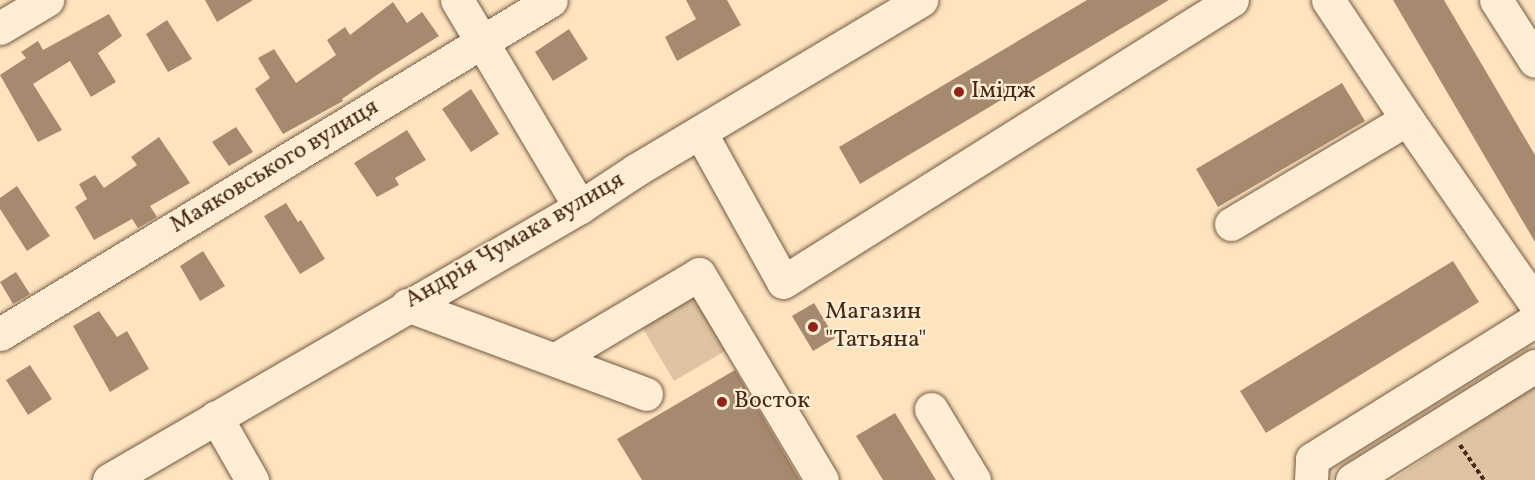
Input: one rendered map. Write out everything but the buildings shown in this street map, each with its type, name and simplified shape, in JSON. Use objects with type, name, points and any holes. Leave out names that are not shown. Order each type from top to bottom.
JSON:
[{"type":"street","points":[[0,28],[47,0]]},
{"type":"street","points":[[457,0],[580,207]]},
{"type":"street","name":"Маяковського вулиця","points":[[0,334],[551,0]]},
{"type":"street","name":"Андрія Чумака вулиця","points":[[108,480],[580,207],[700,132],[921,0]]},
{"type":"street","points":[[700,132],[783,282],[1232,0]]},
{"type":"street","points":[[1328,0],[1407,119],[1535,303]]},
{"type":"street","points":[[1496,0],[1535,61]]},
{"type":"street","points":[[1231,224],[1407,119]]},
{"type":"street","points":[[556,359],[699,274],[822,480]]},
{"type":"street","points":[[407,305],[646,394]]},
{"type":"street","points":[[1311,480],[1312,459],[1535,320]]},
{"type":"street","points":[[1352,480],[1535,366]]},
{"type":"street","points":[[932,409],[974,480]]},
{"type":"street","points":[[216,417],[252,480]]},
{"type":"path","points":[[1444,422],[1484,480]]},
{"type":"shaded area","points":[[701,291],[732,347],[674,381],[642,327]]},
{"type":"shaded area","points":[[1535,385],[1535,480],[1393,480],[1455,438]]},
{"type":"place","name":"Імідж","points":[[959,92]]},
{"type":"place","name":"Магазин \"Татьяна\"","points":[[813,327]]},
{"type":"place","name":"Восток","points":[[722,402]]}]
